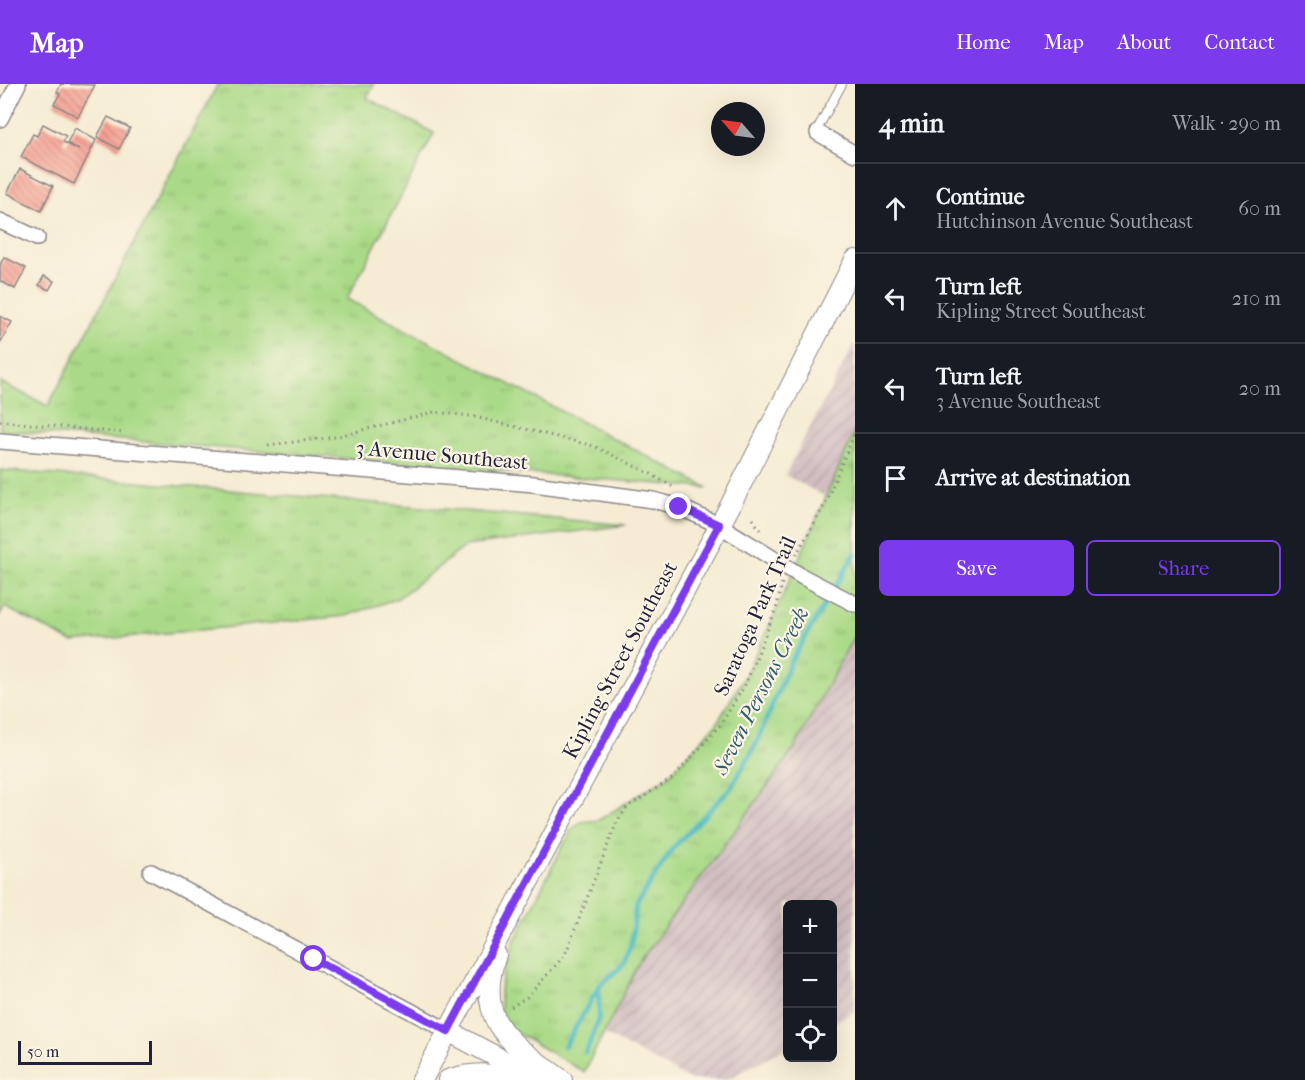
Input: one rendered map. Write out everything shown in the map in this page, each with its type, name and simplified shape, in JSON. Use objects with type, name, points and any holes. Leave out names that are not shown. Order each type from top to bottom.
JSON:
[{"type":"street","points":[[0,119],[18,84]]},
{"type":"street","points":[[818,133],[855,154]]},
{"type":"street","points":[[0,221],[37,238]]},
{"type":"street","name":"Kipling Street Southeast","points":[[422,1080],[719,525],[855,260]]},
{"type":"street","name":"3 Avenue Southeast","points":[[0,441],[534,484],[653,500],[679,507],[719,525],[794,572],[855,604]]},
{"type":"street","points":[[151,872],[540,1080]]},
{"type":"street","points":[[508,919],[493,965],[490,989],[493,1017],[504,1035],[562,1080]]},
{"type":"street","points":[[448,1080],[469,1074],[488,1073],[523,1080]]},
{"type":"lane","points":[[818,133],[819,126],[842,84]]},
{"type":"path","points":[[258,444],[269,445],[335,436],[434,412],[471,416],[594,446],[651,474],[675,489]]},
{"type":"path","points":[[0,421],[134,434]]},
{"type":"path","name":"Saratoga Park Trail","points":[[493,1017],[527,997],[565,955],[617,822],[627,807],[673,778],[721,724],[746,683],[777,606],[780,590],[794,572],[855,432]]},
{"type":"shaded area","points":[[855,343],[855,431],[826,497],[785,475]]},
{"type":"shaded area","points":[[855,634],[855,1011],[837,1021],[837,900],[783,900],[783,1049],[726,1080],[690,1080],[604,1034],[641,960],[794,749]]},
{"type":"green space","points":[[218,84],[374,84],[367,98],[434,133],[347,299],[708,488],[0,430],[0,382],[48,406]]},
{"type":"green space","points":[[855,431],[855,634],[794,749],[641,960],[584,1072],[510,1029],[500,1009],[500,989],[515,940],[571,830],[581,822],[599,820],[667,777],[717,723],[742,681],[774,616]]},
{"type":"green space","points":[[0,470],[626,525],[466,546],[398,598],[346,616],[72,642],[5,607],[0,615]]},
{"type":"building","points":[[61,84],[95,85],[78,117],[54,104],[60,94],[57,92]]},
{"type":"building","points":[[108,117],[130,128],[119,149],[97,137]]},
{"type":"building","points":[[43,124],[66,136],[63,142],[79,150],[67,143],[75,128],[96,140],[74,184],[21,157],[33,134],[37,136]]},
{"type":"building","points":[[20,169],[53,186],[41,211],[7,193]]},
{"type":"building","points":[[4,257],[26,268],[15,289],[0,281],[0,265]]},
{"type":"building","points":[[44,276],[54,281],[49,290],[39,285]]},
{"type":"building","points":[[0,316],[12,322],[0,343]]},
{"type":"waterway","name":"Seven Persons Creek","points":[[565,1046],[599,986],[624,964],[631,944],[636,905],[673,848],[731,788],[755,746],[791,661],[855,554]]},
{"type":"waterway","name":"Seven Persons Creek","points":[[586,1052],[599,1017],[599,987]]},
{"type":"route","points":[[314,959],[448,1031],[719,525],[679,507]]}]
